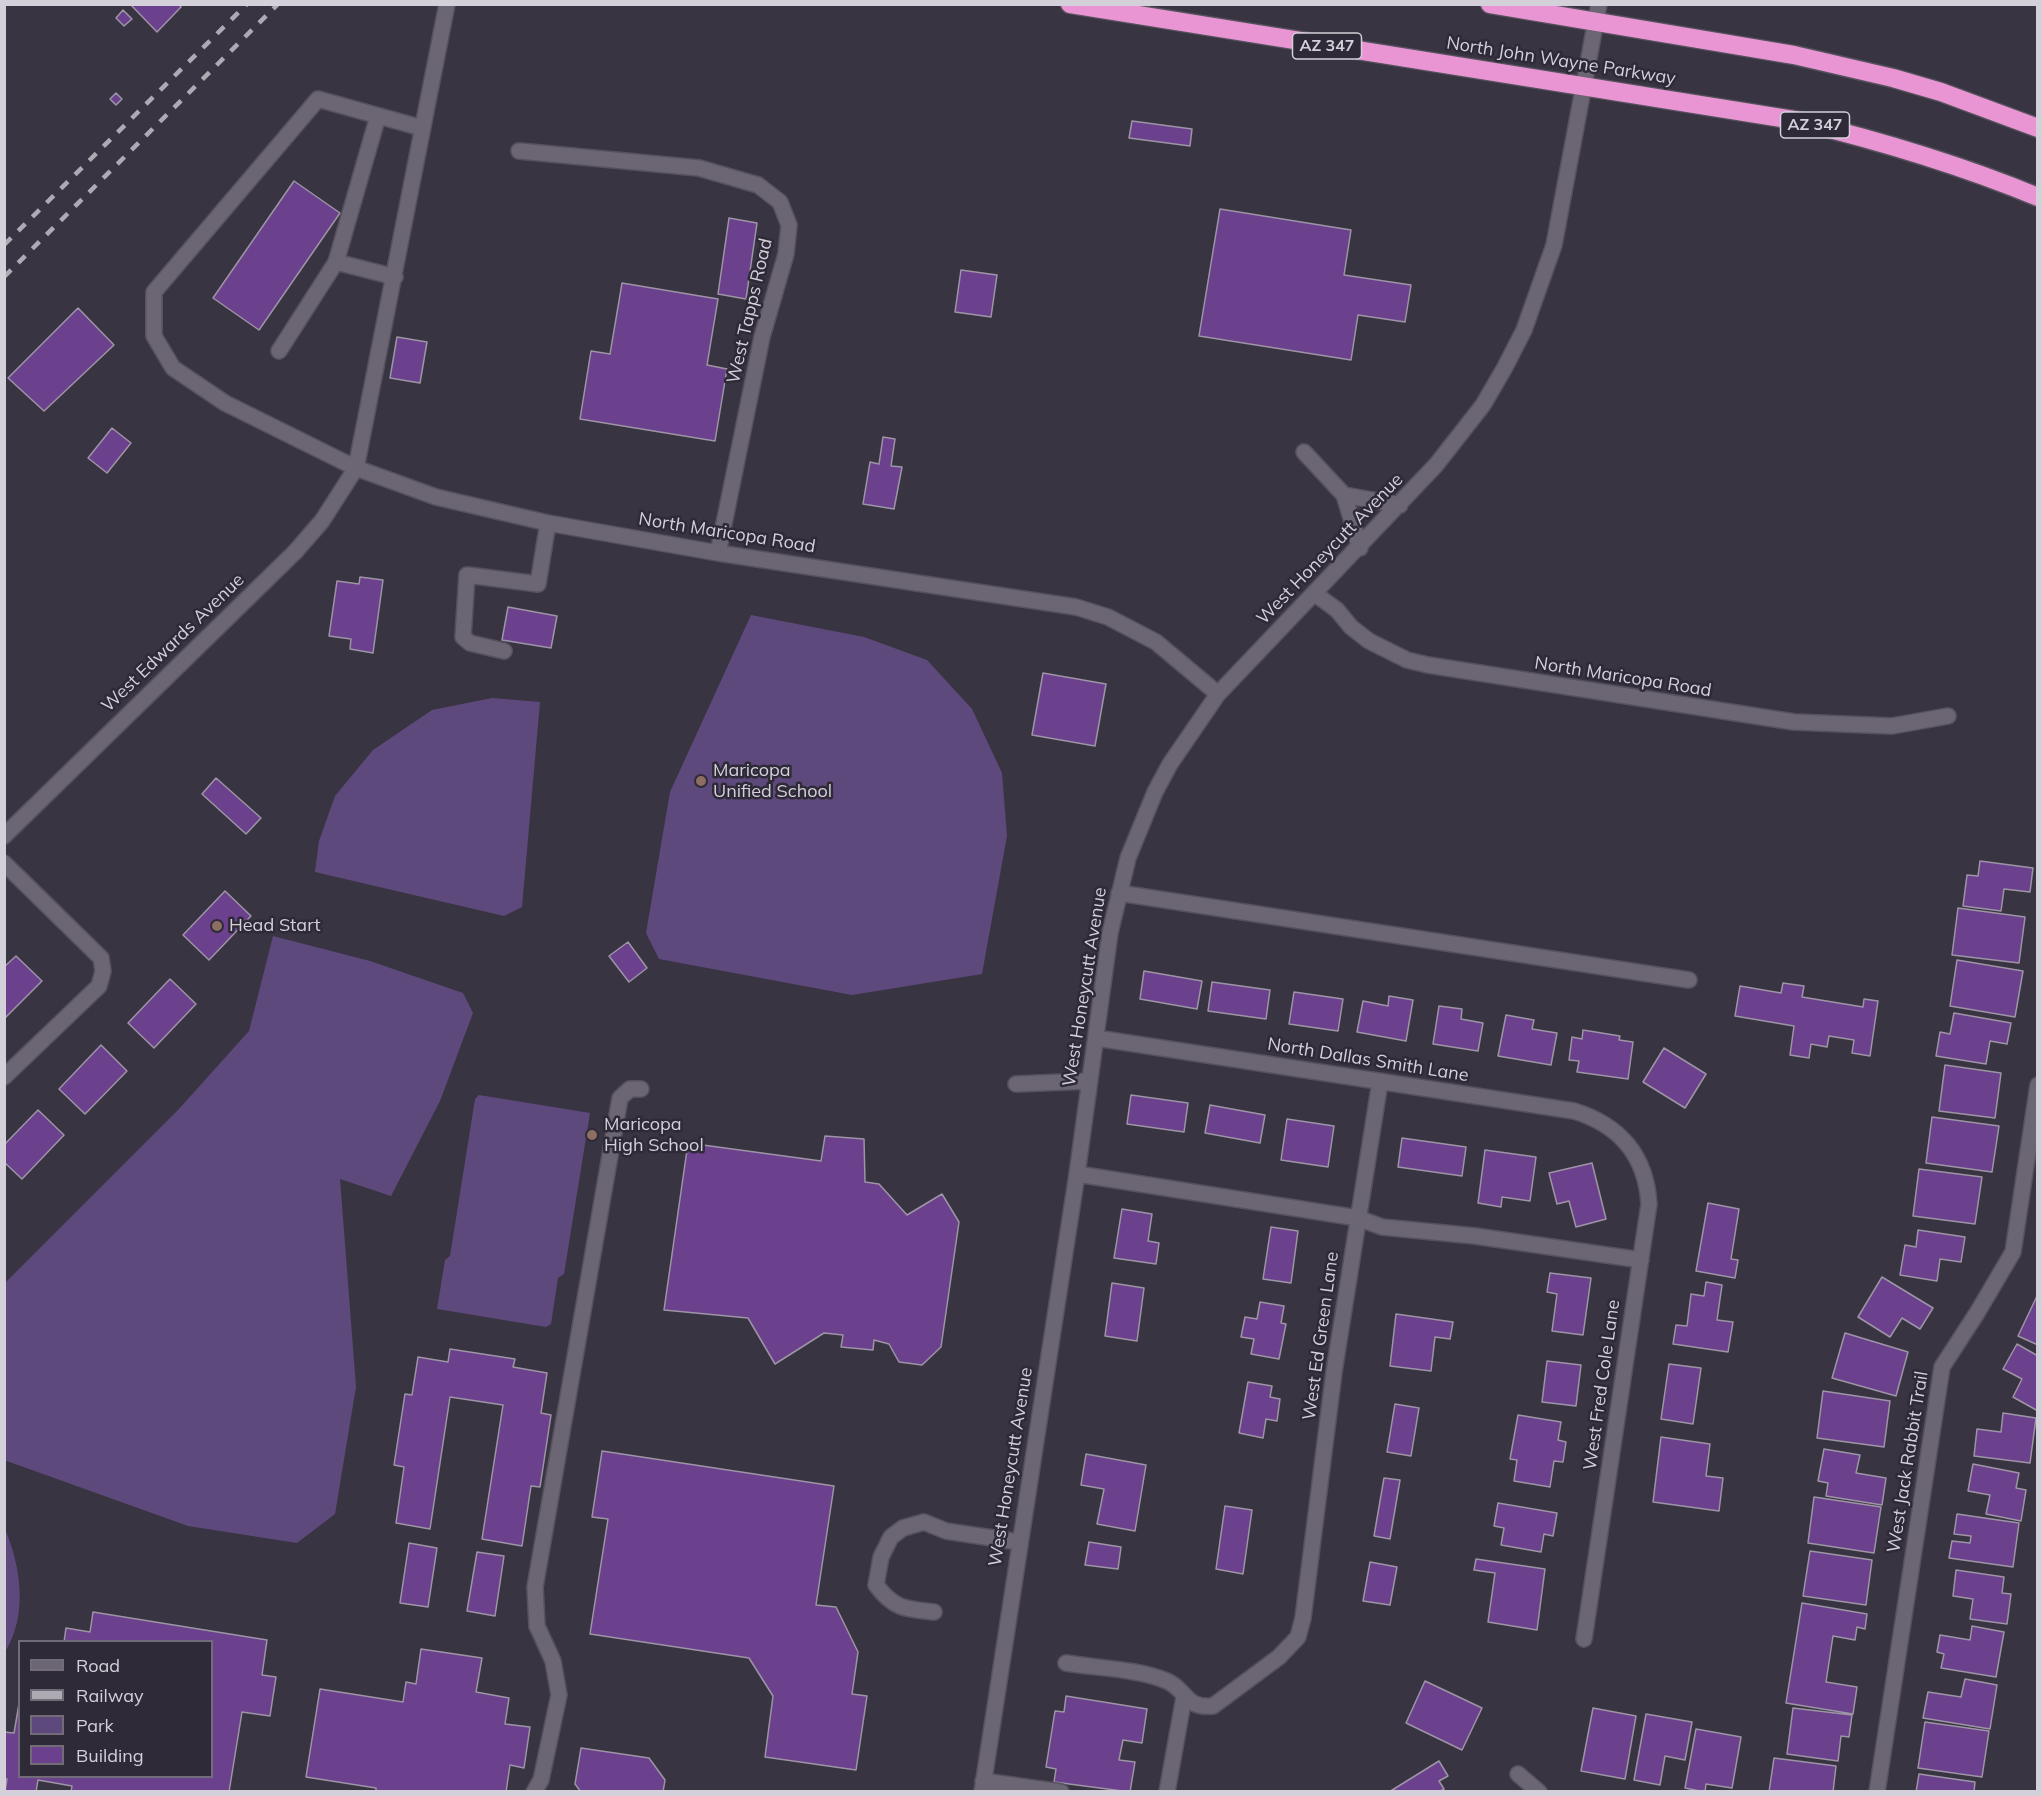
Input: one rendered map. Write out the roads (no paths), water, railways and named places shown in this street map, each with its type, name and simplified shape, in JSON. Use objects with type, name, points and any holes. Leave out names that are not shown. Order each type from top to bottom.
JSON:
[{"type":"highway","name":"North John Wayne Parkway","points":[[1070,4],[1794,120],[1868,138],[1940,160],[2037,197]]},
{"type":"highway","points":[[1490,4],[1794,55],[1893,78],[1941,92],[2037,128]]},
{"type":"street","points":[[356,468],[447,4]]},
{"type":"street","name":"West Honeycutt Avenue","points":[[983,1786],[1077,1174],[1110,933],[1134,840],[1170,764],[1218,694],[1400,505],[1436,465],[1483,405],[1524,330],[1554,245],[1599,4]]},
{"type":"street","name":"North Maricopa Road","points":[[378,116],[318,99],[154,292],[154,336],[173,368],[225,403],[356,468],[436,497],[548,523],[718,553],[1076,607],[1108,617],[1156,642],[1218,694]]},
{"type":"street","points":[[279,351],[336,262],[378,116],[422,128]]},
{"type":"street","name":"West Tapps Road","points":[[519,151],[699,168],[758,185],[780,202],[789,225],[786,254],[762,337],[718,553]]},
{"type":"street","points":[[336,262],[395,277]]},
{"type":"street","points":[[1304,452],[1344,495],[1360,548]]},
{"type":"street","name":"West Edwards Avenue","points":[[4,836],[295,552],[322,521],[356,468]]},
{"type":"street","points":[[1344,495],[1372,502],[1400,505]]},
{"type":"street","points":[[504,651],[470,643],[463,637],[468,575],[538,584],[548,523]]},
{"type":"street","name":"North Maricopa Road","points":[[1314,593],[1369,640],[1407,660],[1794,722],[1892,726],[1948,716]]},
{"type":"street","points":[[4,863],[101,958],[103,971],[99,986],[4,1077]]},
{"type":"street","points":[[1119,893],[1689,980]]},
{"type":"street","name":"North Dallas Smith Lane","points":[[1096,1038],[1574,1111],[1605,1123],[1627,1140]]},
{"type":"street","points":[[1016,1084],[1089,1081]]},
{"type":"street","name":"West Ed Green Lane","points":[[1185,1697],[1200,1707],[1213,1707],[1279,1657],[1298,1638],[1334,1372],[1380,1082]]},
{"type":"street","name":"West Jack Rabbit Trail","points":[[1877,1791],[1942,1367],[2013,1252],[2037,1085]]},
{"type":"street","points":[[534,1791],[541,1780],[559,1695],[553,1661],[537,1626],[535,1587],[620,1098],[630,1089],[641,1089]]},
{"type":"street","name":"West Fred Cole Lane","points":[[1584,1639],[1649,1204],[1648,1187],[1642,1166],[1627,1140]]},
{"type":"street","points":[[1077,1174],[1358,1218],[1382,1227],[1475,1236],[1641,1260]]},
{"type":"street","points":[[934,1612],[909,1609],[888,1601],[876,1585],[881,1557],[891,1537],[903,1528],[924,1522],[946,1531],[1019,1542]]},
{"type":"street","points":[[1066,1663],[1152,1676],[1169,1682],[1185,1697],[1167,1791]]},
{"type":"street","points":[[1518,1774],[1539,1791]]},
{"type":"street","points":[[983,1786],[1060,1791]]},
{"type":"railway","points":[[4,245],[247,4]]},
{"type":"railway","points":[[4,277],[278,4]]},
{"type":"place","name":"Maricopa Unified School","points":[[701,781]]},
{"type":"place","name":"Head Start","points":[[217,926]]},
{"type":"place","name":"Maricopa High School","points":[[592,1135]]}]
